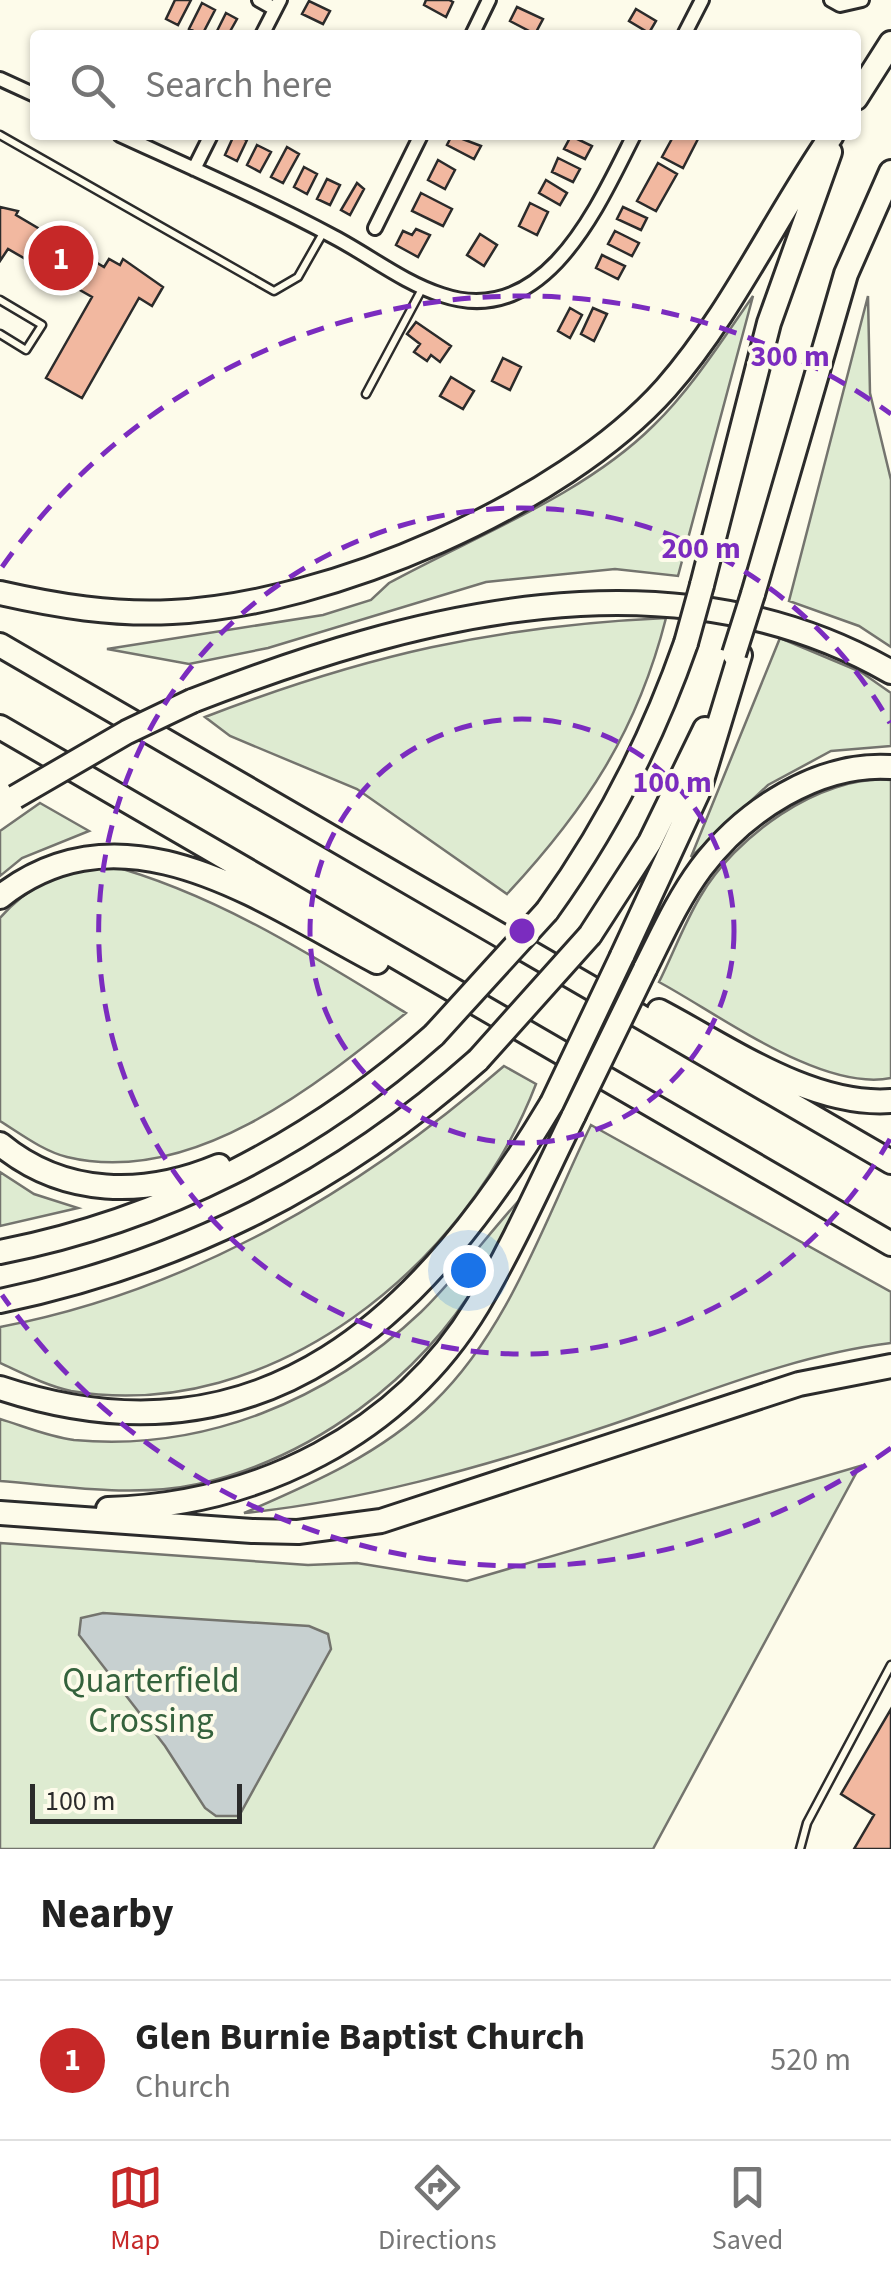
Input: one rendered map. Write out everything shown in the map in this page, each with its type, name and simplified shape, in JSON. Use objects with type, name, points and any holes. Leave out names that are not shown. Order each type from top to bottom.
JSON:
[{"type":"highway","points":[[861,90],[891,42]]},
{"type":"highway","points":[[0,593],[77,609],[123,612],[174,612],[232,604],[349,575],[455,533],[507,506],[602,446],[666,388],[831,140]]},
{"type":"highway","points":[[0,1252],[76,1235],[195,1192],[300,1137],[360,1096],[434,1035],[547,911],[580,865],[630,777],[686,643],[769,323],[832,140]]},
{"type":"highway","points":[[0,1388],[56,1405],[110,1412],[174,1411],[237,1399],[326,1361],[372,1329],[464,1237],[506,1182],[552,1103],[699,790],[841,290],[891,172]]},
{"type":"highway","points":[[8,802],[127,732],[192,701],[309,658],[476,617],[614,600],[677,602],[806,630],[891,672]]},
{"type":"highway","points":[[0,645],[891,1162]]},
{"type":"highway","points":[[0,1301],[152,1260],[279,1203],[394,1130],[478,1060],[590,936],[675,796],[737,655]]},
{"type":"highway","points":[[0,727],[891,1244]]},
{"type":"highway","points":[[0,1510],[112,1509],[182,1503],[256,1484],[336,1446],[380,1414],[448,1346],[501,1262],[645,969],[702,866],[754,816],[816,778],[850,769],[891,767]]},
{"type":"highway","points":[[0,897],[49,866],[80,856],[110,853],[179,866],[288,915],[711,1138]]},
{"type":"highway","points":[[397,877],[776,1071],[850,1099],[891,1101]]},
{"type":"highway","points":[[0,1144],[40,1171],[66,1182],[132,1188],[204,1172],[279,1140],[360,1096]]},
{"type":"highway","points":[[0,1510],[252,1532],[298,1532],[368,1523],[423,1510],[799,1384],[891,1366]]},
{"type":"street","points":[[259,0],[278,4],[265,30]]},
{"type":"street","points":[[474,30],[489,0]]},
{"type":"street","points":[[687,30],[702,0]]},
{"type":"street","points":[[831,0],[840,5],[862,0]]},
{"type":"street","points":[[2,83],[30,93]]},
{"type":"street","points":[[131,140],[324,232],[423,288],[473,300],[507,294],[537,280],[565,256],[594,212],[631,140]]},
{"type":"street","points":[[194,169],[208,140]]},
{"type":"street","points":[[375,228],[419,140]]},
{"type":"lane","points":[[0,135],[274,292],[298,277],[324,232]]},
{"type":"lane","points":[[366,394],[423,288]]},
{"type":"lane","points":[[0,300],[42,325],[26,350],[0,334]]},
{"type":"lane","points":[[800,1849],[807,1824],[891,1665]]},
{"type":"green space","points":[[753,296],[678,576],[615,569],[486,582],[268,648],[189,664],[107,649],[323,615],[371,600],[389,583],[528,513],[626,450],[681,395]]},
{"type":"green space","points":[[868,296],[870,393],[891,480],[891,647],[859,626],[789,601]]},
{"type":"green space","points":[[666,618],[640,697],[605,767],[561,831],[507,894],[357,789],[230,736],[205,717],[321,676],[431,647],[544,628]]},
{"type":"green space","points":[[780,638],[861,672],[891,693],[891,746],[831,751],[768,785],[691,857]]},
{"type":"green space","points":[[891,780],[891,1078],[834,1074],[803,1062],[741,1031],[659,982],[700,897],[756,832],[781,814],[836,787]]},
{"type":"green space","points":[[40,803],[89,831],[22,858],[0,876],[0,831]]},
{"type":"green space","points":[[105,864],[223,908],[406,1013],[292,1099],[205,1144],[160,1157],[113,1162],[49,1151],[0,1121],[0,918],[23,896],[47,881]]},
{"type":"green space","points":[[504,1066],[536,1084],[504,1150],[463,1213],[412,1269],[353,1318],[288,1356],[219,1383],[146,1395],[71,1391],[0,1363],[0,1327],[70,1311],[138,1289],[269,1230],[391,1154]]},
{"type":"green space","points":[[591,1125],[891,1292],[891,1343],[777,1368],[463,1470],[376,1492],[244,1513],[320,1479],[368,1452],[413,1421],[460,1373],[505,1307]]},
{"type":"green space","points":[[0,1172],[34,1194],[78,1208],[0,1226]]},
{"type":"green space","points":[[522,1197],[497,1249],[455,1315],[394,1381],[322,1434],[241,1472],[174,1488],[99,1490],[0,1481],[0,1419],[65,1439],[122,1442],[216,1428],[305,1394],[346,1371],[421,1312]]},
{"type":"green space","name":"Quarterfield Crossing","points":[[860,1466],[653,1849],[0,1849],[0,1543],[308,1565],[357,1563],[467,1581]]},
{"type":"shaded area","points":[[103,1613],[309,1626],[328,1634],[331,1649],[239,1816],[216,1816],[205,1808],[165,1746],[79,1635],[81,1618]]},
{"type":"building","points":[[175,0],[191,0],[178,25],[166,19]]},
{"type":"building","points":[[426,0],[453,2],[446,17],[424,5]]},
{"type":"building","points":[[309,1],[330,11],[323,24],[302,14]]},
{"type":"building","points":[[202,3],[215,10],[205,30],[189,29]]},
{"type":"building","points":[[517,7],[543,19],[537,30],[527,30],[510,21]]},
{"type":"building","points":[[636,9],[656,21],[651,30],[644,30],[629,21]]},
{"type":"building","points":[[226,13],[237,19],[231,30],[218,30]]},
{"type":"building","points":[[232,140],[247,140],[237,161],[225,155]]},
{"type":"building","points":[[450,140],[465,140],[481,146],[474,159],[447,145]]},
{"type":"building","points":[[569,140],[592,146],[585,159],[564,149]]},
{"type":"building","points":[[671,140],[697,140],[683,168],[662,157]]},
{"type":"building","points":[[257,145],[271,152],[260,172],[247,165]]},
{"type":"building","points":[[287,147],[299,154],[283,183],[271,177]]},
{"type":"building","points":[[558,158],[580,169],[573,182],[552,172]]},
{"type":"building","points":[[438,160],[455,170],[445,189],[428,180]]},
{"type":"building","points":[[658,163],[677,174],[656,211],[637,201]]},
{"type":"building","points":[[304,167],[317,174],[307,194],[294,187]]},
{"type":"building","points":[[327,179],[340,185],[330,205],[317,199]]},
{"type":"building","points":[[546,180],[567,193],[560,205],[539,193]]},
{"type":"building","points":[[357,183],[364,189],[350,215],[341,210]]},
{"type":"building","points":[[421,193],[452,209],[443,226],[412,211]]},
{"type":"building","points":[[530,203],[548,212],[537,235],[519,226]]},
{"type":"building","points":[[0,207],[18,211],[16,215],[104,267],[109,259],[120,265],[123,259],[163,287],[152,306],[139,298],[82,398],[46,378],[92,297],[8,249],[0,261]]},
{"type":"building","points":[[623,207],[647,218],[641,230],[617,219]]},
{"type":"building","points":[[416,229],[430,235],[418,257],[396,245],[403,231],[412,235]]},
{"type":"building","points":[[615,231],[639,243],[632,256],[608,244]]},
{"type":"building","points":[[480,234],[497,245],[484,266],[467,255]]},
{"type":"building","points":[[602,255],[625,266],[618,279],[596,268]]},
{"type":"building","points":[[570,308],[582,315],[570,338],[558,331]]},
{"type":"building","points":[[593,308],[607,314],[594,341],[581,334]]},
{"type":"building","points":[[416,322],[451,346],[440,362],[431,355],[427,361],[414,352],[420,344],[407,334]]},
{"type":"building","points":[[503,358],[521,367],[510,390],[492,381]]},
{"type":"building","points":[[451,377],[474,391],[463,409],[440,396]]},
{"type":"building","points":[[891,1709],[891,1849],[854,1849],[874,1815],[841,1794]]},
{"type":"place","name":"Glen Burnie Baptist Church","points":[[61,258]]}]
